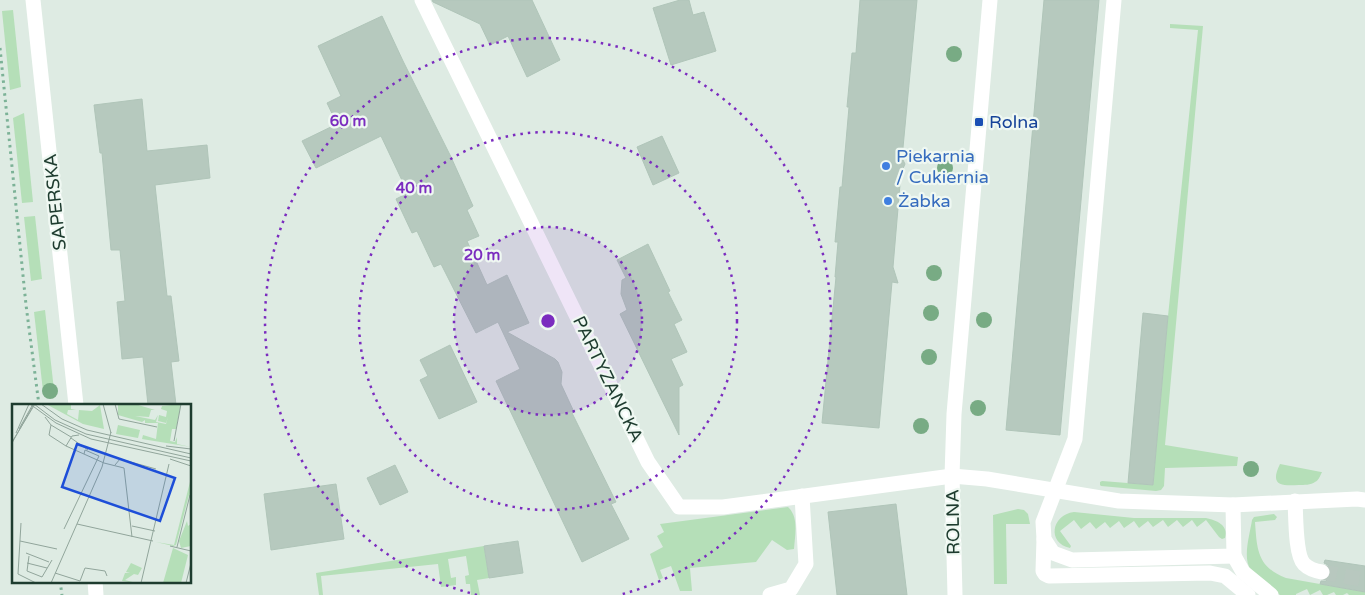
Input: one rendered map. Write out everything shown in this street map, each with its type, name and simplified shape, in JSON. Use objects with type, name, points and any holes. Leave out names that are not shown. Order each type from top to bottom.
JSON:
[{"type":"street","name":"SAPERSKA","points":[[34,0],[76,404]]},
{"type":"street","name":"PARTYZANCKA","points":[[422,0],[648,462],[679,507],[723,507],[952,476],[987,479],[1119,501],[1233,505],[1295,501],[1365,500]]},
{"type":"street","name":"ROLNA","points":[[955,595],[952,476],[956,394],[990,0]]},
{"type":"street","points":[[1114,0],[1074,439],[1043,522],[1042,571],[1049,576],[1210,573],[1225,576],[1248,595]]},
{"type":"street","points":[[770,595],[791,589],[806,564],[802,496]]},
{"type":"street","points":[[1295,501],[1299,556],[1304,564],[1322,572]]},
{"type":"street","points":[[1219,575],[1230,570],[1233,564],[1233,505]]},
{"type":"street","points":[[1044,539],[1053,553],[1072,560],[1234,556]]},
{"type":"street","points":[[1234,556],[1243,572],[1271,595]]},
{"type":"street","points":[[94,582],[96,595]]},
{"type":"path","points":[[0,48],[26,305],[39,404]]},
{"type":"path","points":[[60,582],[62,595]]},
{"type":"green space","points":[[13,10],[21,87],[10,90],[2,11]]},
{"type":"green space","points":[[1170,24],[1203,26],[1165,445],[1238,457],[1237,466],[1165,468],[1164,486],[1161,490],[1156,491],[1101,486],[1100,482],[1153,485],[1168,316],[1198,30],[1170,28]]},
{"type":"green space","points":[[24,113],[33,202],[22,203],[13,118]]},
{"type":"green space","points":[[35,216],[42,279],[31,281],[24,217]]},
{"type":"green space","points":[[45,310],[54,390],[43,391],[34,312]]},
{"type":"green space","points":[[1280,464],[1322,472],[1318,480],[1312,484],[1283,485],[1277,481],[1276,477]]},
{"type":"green space","points":[[788,507],[795,521],[794,549],[787,550],[772,540],[756,562],[690,568],[692,591],[680,591],[671,566],[660,570],[663,578],[659,580],[650,554],[663,547],[657,536],[664,532],[660,524]]},
{"type":"green space","points":[[1018,509],[1024,510],[1028,514],[1030,524],[1006,524],[1007,584],[994,584],[993,515]]},
{"type":"green space","points":[[1074,512],[1134,518],[1206,518],[1221,524],[1226,533],[1225,538],[1222,539],[1206,520],[1197,527],[1192,520],[1183,527],[1177,520],[1168,527],[1163,520],[1153,527],[1148,521],[1139,528],[1134,521],[1124,528],[1119,521],[1110,528],[1105,522],[1096,529],[1090,522],[1081,529],[1074,520],[1060,531],[1071,546],[1070,548],[1058,541],[1055,529],[1060,518]]},
{"type":"green space","points":[[1274,514],[1277,517],[1275,520],[1255,522],[1260,556],[1269,568],[1276,574],[1286,578],[1365,592],[1365,595],[1349,595],[1347,593],[1336,595],[1334,592],[1323,595],[1320,590],[1310,595],[1307,589],[1296,595],[1280,595],[1251,570],[1248,565],[1247,553],[1252,520],[1254,517]]},
{"type":"green space","points":[[484,546],[489,578],[477,580],[480,595],[471,595],[470,584],[466,584],[465,576],[469,575],[466,556],[448,559],[451,578],[456,577],[456,585],[441,587],[438,564],[321,576],[323,595],[319,595],[316,573]]},
{"type":"building","points":[[432,0],[532,0],[560,60],[527,77],[508,36],[490,45],[480,24]]},
{"type":"building","points":[[680,0],[689,0],[693,15],[704,12],[716,51],[671,65],[653,8]]},
{"type":"building","points":[[860,0],[917,0],[902,158],[905,164],[901,173],[893,267],[898,283],[892,282],[879,428],[822,423],[836,277],[838,242],[835,242],[840,187],[842,187],[849,107],[847,107],[852,53],[856,53]]},
{"type":"building","points":[[1044,0],[1099,0],[1060,435],[1006,430]]},
{"type":"building","points":[[382,16],[473,206],[467,210],[479,236],[467,241],[487,285],[507,275],[529,323],[507,332],[558,362],[562,372],[561,384],[574,412],[572,413],[616,502],[611,504],[629,539],[582,562],[496,381],[520,369],[498,322],[476,333],[441,264],[434,267],[417,231],[412,233],[396,199],[408,193],[381,136],[316,168],[302,141],[337,124],[327,103],[341,96],[318,46]]},
{"type":"building","points":[[142,99],[147,151],[207,145],[210,178],[155,185],[167,296],[171,296],[179,361],[171,362],[176,404],[148,404],[143,357],[122,359],[117,302],[125,301],[120,250],[111,250],[102,153],[100,153],[94,105]]},
{"type":"building","points":[[662,136],[679,173],[653,185],[637,147]]},
{"type":"building","points":[[648,244],[682,320],[674,324],[687,352],[671,359],[683,385],[679,387],[679,435],[620,314],[627,310],[621,294],[622,280],[626,278],[617,260]]},
{"type":"building","points":[[1143,313],[1168,316],[1153,485],[1128,483]]},
{"type":"building","points":[[450,345],[477,402],[439,419],[420,380],[428,376],[420,360]]},
{"type":"building","points":[[395,465],[408,492],[380,505],[367,478]]},
{"type":"building","points":[[336,484],[344,539],[271,550],[264,494]]},
{"type":"building","points":[[896,504],[907,595],[837,595],[828,512]]},
{"type":"building","points":[[518,541],[523,573],[489,578],[484,546]]},
{"type":"building","points":[[1325,560],[1365,566],[1365,592],[1320,584],[1321,581],[1326,581],[1329,578],[1331,573],[1331,569],[1324,563]]},
{"type":"tunnel","points":[[1322,572],[1365,580]]},
{"type":"place","name":"Rolna","points":[[979,122]]},
{"type":"place","name":"Piekarnia / Cukiernia","points":[[886,166]]},
{"type":"place","name":"Żabka","points":[[888,201]]}]
